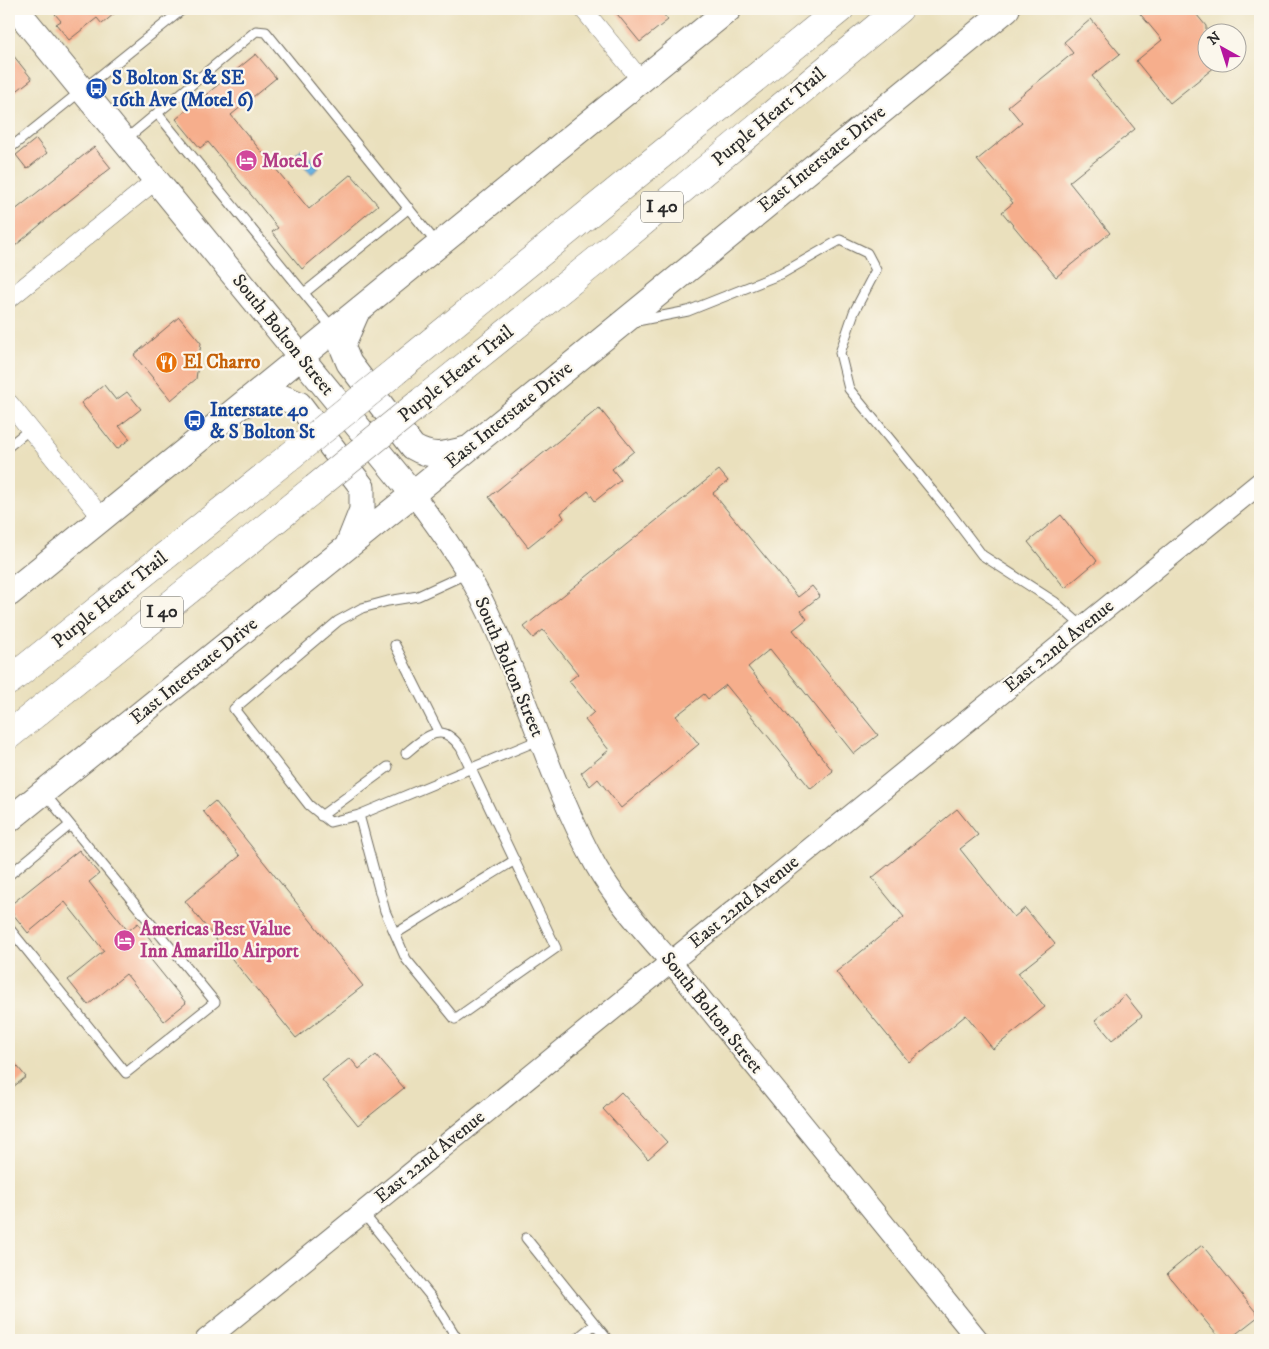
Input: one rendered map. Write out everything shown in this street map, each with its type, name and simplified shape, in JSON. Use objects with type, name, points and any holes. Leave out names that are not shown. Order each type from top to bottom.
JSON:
[{"type":"highway","name":"Purple Heart Trail","points":[[9,681],[290,457],[840,9]]},
{"type":"highway","name":"Purple Heart Trail","points":[[9,735],[596,262],[899,9]]},
{"type":"main road","name":"South Bolton Street","points":[[16,9],[412,494]]},
{"type":"main road","points":[[9,594],[729,9]]},
{"type":"main road","name":"East Interstate Drive","points":[[9,820],[1006,9]]},
{"type":"main road","points":[[357,312],[342,346],[349,363],[413,447],[424,454],[444,454],[467,449]]},
{"type":"main road","points":[[241,405],[261,398],[281,397],[299,404],[362,487],[362,510],[348,545]]},
{"type":"street","points":[[583,9],[641,80]]},
{"type":"street","points":[[9,299],[156,180]]},
{"type":"street","points":[[9,403],[102,518]]},
{"type":"street","name":"East 22nd Avenue","points":[[206,1340],[1260,483]]},
{"type":"street","name":"South Bolton Street","points":[[412,494],[443,534],[468,573],[488,612],[574,823],[598,868],[627,911],[671,962],[978,1340]]},
{"type":"lane","points":[[9,149],[183,9]]},
{"type":"lane","points":[[124,141],[256,31],[266,32],[438,245]]},
{"type":"lane","points":[[157,113],[334,330]]},
{"type":"lane","points":[[304,293],[409,208]]},
{"type":"lane","points":[[620,324],[688,311],[781,274],[840,240],[867,253],[876,270],[854,312],[840,353],[849,390],[951,514],[982,555],[1055,602],[1083,627]]},
{"type":"lane","points":[[9,446],[30,429]]},
{"type":"lane","points":[[468,573],[418,596],[362,608],[338,621],[234,709],[309,805],[330,822],[359,815],[540,740]]},
{"type":"lane","points":[[395,644],[439,733]]},
{"type":"lane","points":[[359,815],[385,912],[406,959],[455,1019],[556,948],[461,748],[448,735],[439,733],[427,737],[406,753]]},
{"type":"lane","points":[[321,816],[388,767]]},
{"type":"lane","points":[[9,928],[126,1073],[215,1002],[44,792]]},
{"type":"lane","points":[[9,875],[70,825]]},
{"type":"lane","points":[[395,934],[515,860]]},
{"type":"lane","points":[[363,1213],[432,1298],[458,1340]]},
{"type":"lane","points":[[526,1238],[608,1340]]},
{"type":"lane","points":[[575,1340],[595,1324]]},
{"type":"water","points":[[302,148],[319,168],[311,174],[295,155]]},
{"type":"building","points":[[62,9],[120,9],[102,24],[97,18],[69,40],[56,24],[61,21],[55,14]]},
{"type":"building","points":[[613,9],[659,9],[668,20],[640,42]]},
{"type":"building","points":[[1136,9],[1192,9],[1203,22],[1196,22],[1196,72],[1209,72],[1170,103],[1136,61],[1162,40]]},
{"type":"building","points":[[1091,19],[1120,54],[1092,76],[1135,129],[1069,182],[1110,233],[1056,277],[1002,212],[1013,203],[977,160],[1022,123],[1008,106],[1073,53],[1064,42]]},
{"type":"building","points":[[9,50],[32,79],[14,93],[9,87]]},
{"type":"building","name":"Motel 6","points":[[256,54],[276,78],[231,115],[309,209],[351,174],[378,205],[302,269],[272,232],[278,228],[208,142],[200,148],[176,119]]},
{"type":"building","points":[[36,139],[47,153],[27,169],[16,155]]},
{"type":"building","points":[[94,147],[111,168],[9,251],[9,215]]},
{"type":"building","name":"El Charro","points":[[179,317],[201,343],[196,379],[171,400],[134,355]]},
{"type":"building","points":[[104,385],[116,400],[127,392],[141,409],[119,426],[130,439],[117,449],[81,403]]},
{"type":"building","points":[[599,408],[634,451],[612,469],[621,480],[595,501],[588,491],[561,513],[564,518],[528,547],[489,497]]},
{"type":"building","points":[[719,470],[728,481],[713,493],[798,597],[812,586],[820,596],[801,611],[807,619],[793,630],[878,735],[854,754],[770,649],[748,667],[833,771],[811,789],[726,685],[708,699],[704,694],[676,716],[699,744],[621,808],[598,779],[590,786],[581,773],[609,750],[585,720],[594,712],[569,681],[578,674],[543,630],[533,638],[524,627]]},
{"type":"building","points":[[1061,515],[1097,561],[1065,588],[1028,542]]},
{"type":"building","points":[[215,801],[363,986],[296,1038],[185,901],[240,856],[203,811]]},
{"type":"building","points":[[957,809],[978,835],[960,849],[1014,917],[1025,908],[1055,944],[1018,973],[1045,1007],[993,1049],[966,1015],[909,1062],[836,972],[904,917],[872,878]]},
{"type":"building","name":"Americas Best Value Inn Amarillo Airport","points":[[79,850],[99,874],[89,882],[128,931],[138,923],[157,948],[148,956],[186,1003],[164,1021],[126,974],[88,1005],[68,980],[104,951],[65,902],[28,933],[9,909],[9,906]]},
{"type":"building","points":[[1125,995],[1142,1016],[1112,1040],[1095,1020]]},
{"type":"building","points":[[376,1055],[404,1088],[358,1125],[322,1080],[350,1058],[359,1069]]},
{"type":"building","points":[[9,1056],[26,1077],[9,1090]]},
{"type":"building","points":[[621,1092],[667,1142],[648,1159],[603,1109]]},
{"type":"building","points":[[1202,1245],[1259,1316],[1228,1340],[1221,1340],[1167,1274]]},
{"type":"place","name":"S Bolton St & SE 16th Ave (Motel 6)","points":[[96,89]]},
{"type":"place","name":"Motel 6","points":[[246,161]]},
{"type":"place","name":"El Charro","points":[[167,362]]},
{"type":"place","name":"Interstate 40 & S Bolton St","points":[[194,421]]},
{"type":"place","name":"Americas Best Value Inn Amarillo Airport","points":[[124,940]]}]
